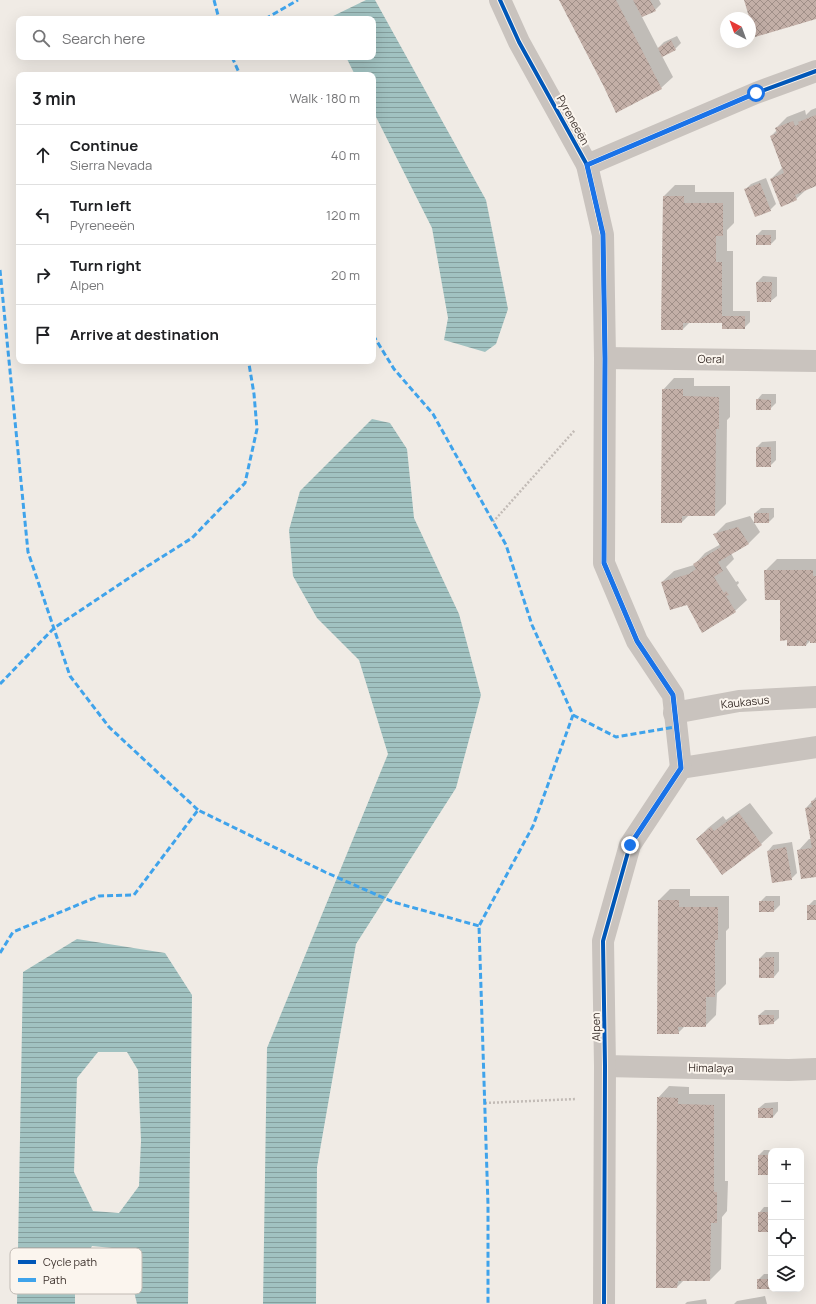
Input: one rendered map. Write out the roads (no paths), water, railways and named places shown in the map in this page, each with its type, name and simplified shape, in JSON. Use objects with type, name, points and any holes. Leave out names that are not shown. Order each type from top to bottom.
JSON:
[{"type":"street","name":"Pyreneeën","points":[[500,0],[519,42],[587,165],[603,234],[605,358],[604,563],[637,641],[673,695],[681,768]]},
{"type":"street","points":[[587,165],[756,93],[816,71]]},
{"type":"street","name":"Oeral","points":[[605,358],[816,361]]},
{"type":"street","name":"Kaukasus","points":[[674,713],[739,701],[816,697]]},
{"type":"street","points":[[681,768],[816,747]]},
{"type":"street","name":"Alpen","points":[[604,1304],[605,1066],[603,941],[630,845],[681,768]]},
{"type":"street","name":"Himalaya","points":[[605,1066],[789,1070],[816,1069]]},
{"type":"water","points":[[366,0],[375,0],[486,200],[508,309],[496,344],[485,352],[444,340],[448,318],[432,228],[376,117],[376,72],[354,72],[348,60],[376,60],[376,16],[333,16]]},
{"type":"water","points":[[372,419],[390,423],[407,449],[414,518],[459,614],[481,695],[456,788],[356,944],[317,1167],[316,1304],[263,1304],[267,1048],[388,754],[359,660],[317,618],[293,576],[289,530],[300,491]]},
{"type":"water","points":[[77,939],[165,953],[192,995],[188,1304],[137,1304],[135,1294],[142,1294],[142,1248],[92,1246],[91,1248],[18,1248],[23,972]],"holes":[[[98,1052],[127,1052],[138,1070],[141,1141],[139,1186],[119,1213],[93,1211],[74,1172],[77,1078]]]},
{"type":"water","points":[[17,1294],[75,1294],[75,1304],[17,1304]]}]
